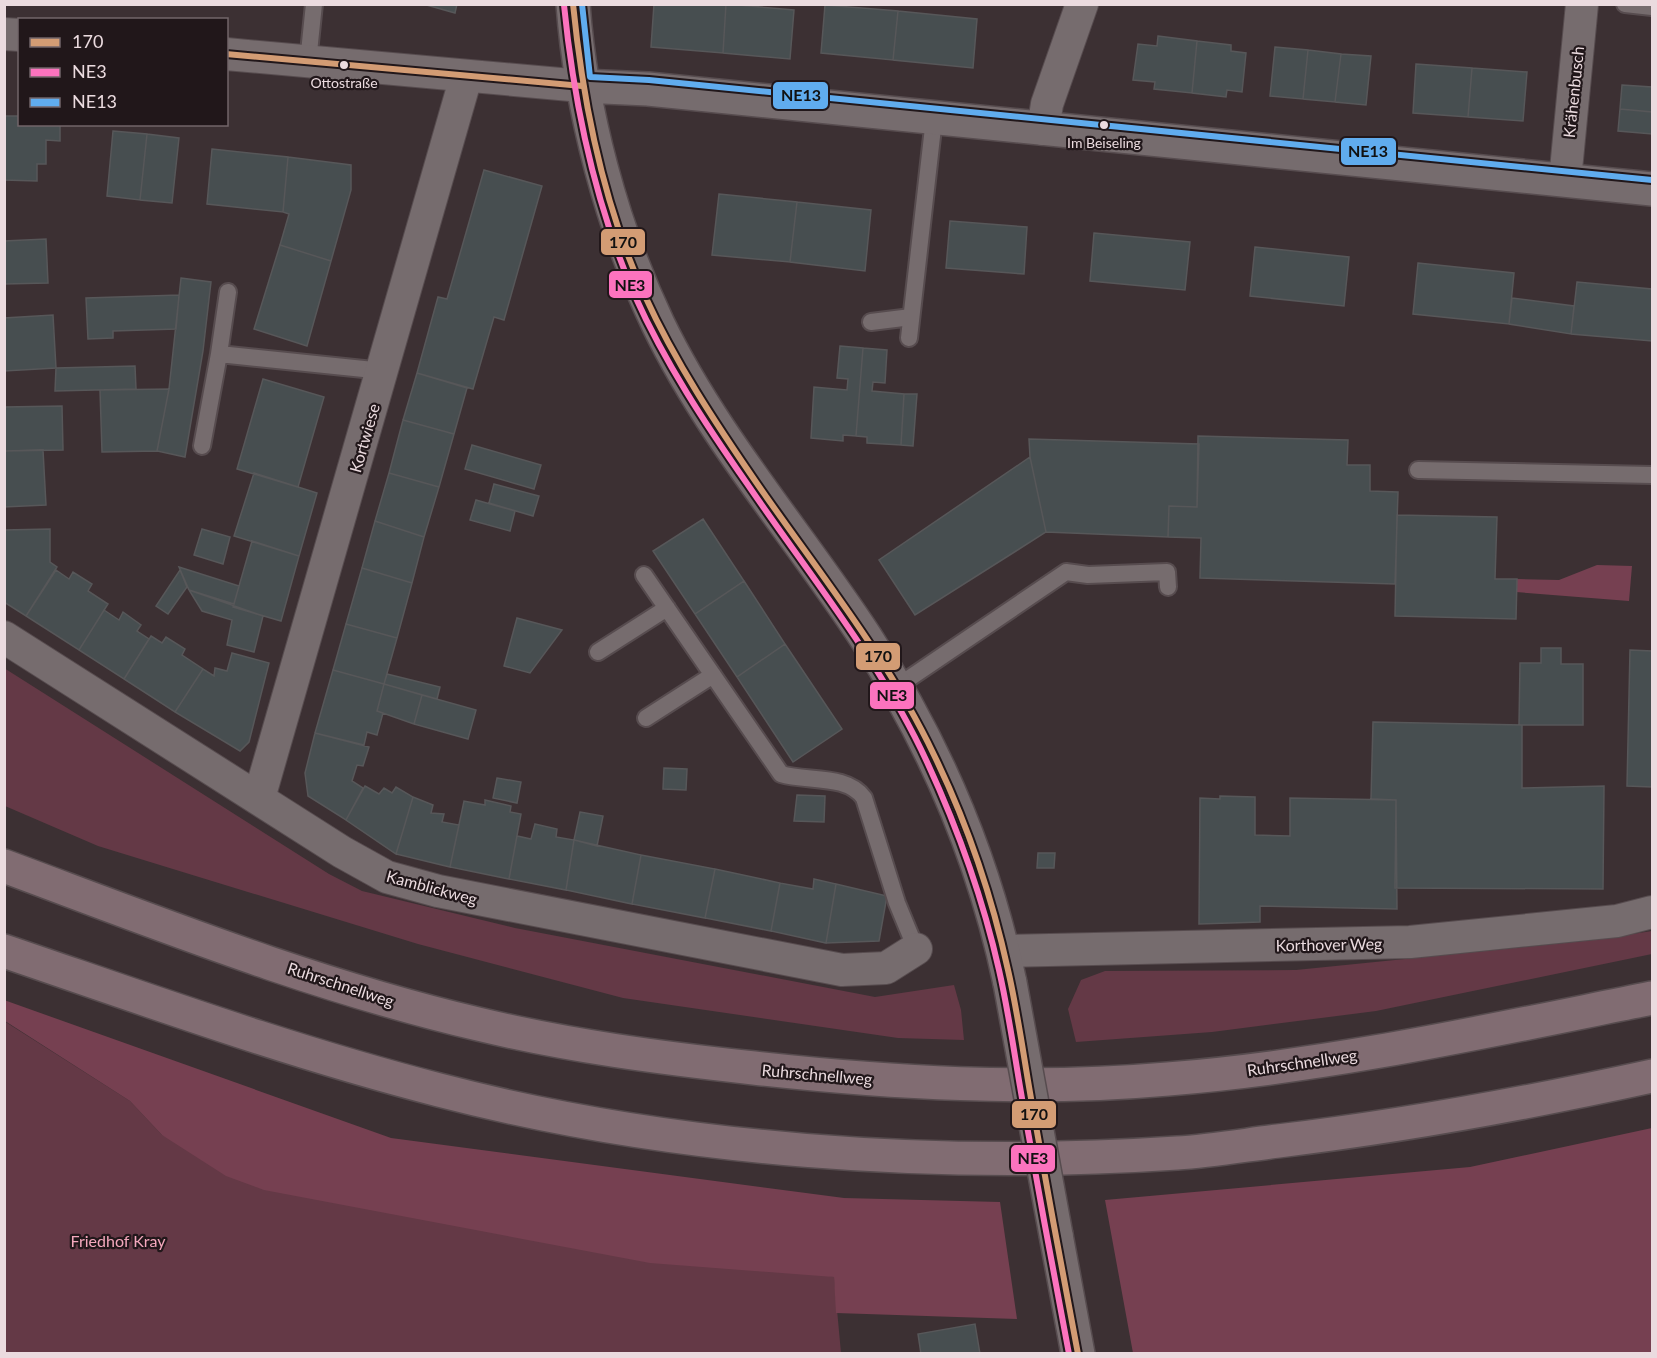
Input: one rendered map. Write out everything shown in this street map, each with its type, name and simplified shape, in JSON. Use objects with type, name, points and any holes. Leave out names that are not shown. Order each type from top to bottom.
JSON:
[{"type":"highway","name":"Ruhrschnellweg","points":[[4,866],[208,940],[373,996],[476,1024],[583,1047],[829,1076],[978,1084],[1066,1085],[1170,1079],[1336,1059],[1653,998]]},
{"type":"highway","points":[[4,951],[270,1042],[442,1091],[591,1122],[692,1137],[824,1152],[1051,1159],[1181,1153],[1353,1132],[1516,1106],[1653,1076]]},
{"type":"main road","points":[[573,4],[582,86],[615,214],[632,264],[659,326],[699,396],[866,638],[911,712],[945,779],[970,841],[1004,951],[1078,1353]]},
{"type":"main road","points":[[582,86],[648,89],[1653,189]]},
{"type":"street","points":[[1043,129],[1047,104],[1082,4]]},
{"type":"street","name":"Krähenbusch","points":[[1565,180],[1582,4]]},
{"type":"street","points":[[228,54],[582,86]]},
{"type":"street","name":"Kortwiese","points":[[259,798],[466,77]]},
{"type":"street","name":"Kamblickweg","points":[[4,637],[342,852],[387,877],[438,891],[842,970],[886,968],[916,949]]},
{"type":"street","name":"Korthover Weg","points":[[1004,951],[1410,942],[1617,921],[1653,912]]},
{"type":"lane","points":[[308,62],[314,4]]},
{"type":"lane","points":[[1625,4],[1653,7]]},
{"type":"lane","points":[[909,338],[933,118]]},
{"type":"lane","points":[[202,446],[228,292]]},
{"type":"lane","points":[[871,322],[911,317]]},
{"type":"lane","points":[[219,354],[383,371]]},
{"type":"lane","points":[[1418,470],[1653,476]]},
{"type":"lane","points":[[895,688],[1066,572],[1088,575],[1167,572],[1168,587]]},
{"type":"lane","points":[[644,575],[781,774],[848,784],[858,789],[864,798],[897,903],[916,949]]},
{"type":"lane","points":[[598,652],[667,608]]},
{"type":"lane","points":[[646,718],[713,675]]},
{"type":"green space","points":[[4,668],[329,874],[362,891],[515,928],[875,997],[954,985],[961,1010],[964,1040],[898,1038],[623,998],[418,944],[98,846],[5,806]]},
{"type":"green space","points":[[1652,931],[1652,954],[1376,1011],[1212,1032],[1076,1042],[1068,1009],[1081,980],[1105,971],[1296,970],[1593,940]]},
{"type":"green space","name":"Friedhof Kray","points":[[4,1021],[130,1101],[162,1135],[834,1277],[841,1353],[5,1353]]},
{"type":"shaded area","points":[[1597,565],[1632,566],[1629,601],[1516,592],[1517,579],[1559,580]]},
{"type":"shaded area","points":[[4,1000],[391,1138],[844,1198],[1000,1202],[1017,1319],[836,1313],[834,1277],[650,1263],[264,1190],[226,1176],[162,1135],[130,1101],[5,1021]]},
{"type":"shaded area","points":[[1652,1128],[1652,1353],[1133,1353],[1105,1200],[1470,1167]]},
{"type":"building","points":[[423,4],[457,4],[455,13]]},
{"type":"building","points":[[654,4],[726,4],[723,53],[651,47]]},
{"type":"building","points":[[726,4],[794,10],[790,59],[723,53]]},
{"type":"building","points":[[825,5],[898,11],[893,60],[821,53]]},
{"type":"building","points":[[898,11],[977,19],[973,68],[893,60]]},
{"type":"building","points":[[1158,36],[1197,41],[1192,93],[1154,89],[1155,82],[1133,80],[1138,44],[1157,46]]},
{"type":"building","points":[[1197,41],[1231,45],[1231,51],[1246,53],[1242,92],[1227,90],[1226,97],[1192,93]]},
{"type":"building","points":[[1275,47],[1308,50],[1303,99],[1270,96]]},
{"type":"building","points":[[1308,50],[1341,54],[1335,102],[1303,99]]},
{"type":"building","points":[[1341,54],[1371,56],[1366,105],[1335,102]]},
{"type":"building","points":[[1416,64],[1472,68],[1468,117],[1413,113]]},
{"type":"building","points":[[1472,68],[1527,72],[1523,121],[1468,117]]},
{"type":"building","points":[[1622,85],[1652,87],[1652,112],[1620,109]]},
{"type":"building","points":[[1620,109],[1652,112],[1652,134],[1618,131]]},
{"type":"building","points":[[4,116],[18,116],[18,126],[60,126],[60,141],[46,140],[46,164],[37,164],[37,181],[4,180]]},
{"type":"building","points":[[113,131],[147,134],[140,200],[107,196]]},
{"type":"building","points":[[147,134],[179,138],[172,203],[140,200]]},
{"type":"building","points":[[212,149],[288,157],[283,212],[207,204]]},
{"type":"building","points":[[288,157],[351,165],[351,190],[331,261],[280,245],[289,214],[283,212]]},
{"type":"building","points":[[484,170],[542,186],[504,320],[494,317],[473,389],[417,373],[438,297],[447,299]]},
{"type":"building","points":[[719,194],[797,202],[790,262],[712,255]]},
{"type":"building","points":[[797,202],[871,210],[865,271],[790,262]]},
{"type":"building","points":[[950,221],[1027,227],[1024,274],[946,268]]},
{"type":"building","points":[[1094,233],[1190,242],[1185,290],[1090,281]]},
{"type":"building","points":[[46,239],[48,283],[4,284],[4,241]]},
{"type":"building","points":[[280,245],[331,261],[307,346],[254,329]]},
{"type":"building","points":[[1255,247],[1349,257],[1344,306],[1250,296]]},
{"type":"building","points":[[1418,263],[1514,273],[1509,324],[1413,314]]},
{"type":"building","points":[[181,278],[211,282],[203,351],[185,457],[157,451],[169,389]]},
{"type":"building","points":[[1577,282],[1652,289],[1652,341],[1571,334]]},
{"type":"building","points":[[179,295],[176,329],[113,331],[113,338],[88,339],[86,298]]},
{"type":"building","points":[[1512,298],[1574,306],[1571,334],[1509,324]]},
{"type":"building","points":[[53,315],[56,368],[4,371],[4,318]]},
{"type":"building","points":[[840,346],[863,348],[856,436],[843,435],[843,441],[811,438],[814,387],[847,390],[848,379],[837,378]]},
{"type":"building","points":[[863,348],[887,350],[885,383],[873,382],[872,391],[904,394],[901,445],[867,443],[867,437],[856,436]]},
{"type":"building","points":[[135,366],[136,389],[55,391],[56,368]]},
{"type":"building","points":[[417,373],[467,388],[454,434],[403,420]]},
{"type":"building","points":[[263,379],[324,397],[298,487],[237,469]]},
{"type":"building","points":[[169,389],[157,451],[102,452],[100,390]]},
{"type":"building","points":[[904,394],[917,394],[913,446],[901,445]]},
{"type":"building","points":[[62,406],[63,450],[4,451],[4,407]]},
{"type":"building","points":[[403,420],[454,434],[439,487],[389,473]]},
{"type":"building","points":[[1198,436],[1348,440],[1347,465],[1370,465],[1370,491],[1398,492],[1395,584],[1200,578],[1201,538],[1168,537],[1169,506],[1197,507]]},
{"type":"building","points":[[1029,439],[1199,444],[1197,507],[1169,506],[1168,537],[1046,532],[1030,457]]},
{"type":"building","points":[[472,445],[541,465],[534,489],[465,469]]},
{"type":"building","points":[[43,450],[46,505],[4,507],[4,451]]},
{"type":"building","points":[[1030,457],[1046,532],[915,615],[879,560]]},
{"type":"building","points":[[254,473],[317,493],[299,556],[234,536]]},
{"type":"building","points":[[389,473],[439,487],[424,537],[375,521]]},
{"type":"building","points":[[494,484],[539,496],[533,516],[489,503]]},
{"type":"building","points":[[476,500],[515,511],[510,531],[470,520]]},
{"type":"building","points":[[1397,515],[1497,517],[1495,579],[1517,579],[1516,619],[1395,616]]},
{"type":"building","points":[[703,519],[744,581],[695,614],[653,551]]},
{"type":"building","points":[[375,521],[424,537],[412,583],[362,568]]},
{"type":"building","points":[[50,529],[50,562],[57,567],[26,616],[4,602],[4,530]]},
{"type":"building","points":[[202,529],[230,537],[223,564],[194,555]]},
{"type":"building","points":[[252,541],[299,556],[281,621],[233,607]]},
{"type":"building","points":[[179,567],[239,586],[234,604],[189,590]]},
{"type":"building","points":[[362,568],[412,583],[397,638],[346,624]]},
{"type":"building","points":[[56,570],[69,579],[73,572],[92,584],[88,591],[108,604],[79,650],[26,616]]},
{"type":"building","points":[[180,570],[187,587],[168,614],[156,606]]},
{"type":"building","points":[[744,581],[785,644],[737,677],[695,614]]},
{"type":"building","points":[[189,590],[263,616],[254,652],[227,645],[232,620],[202,611]]},
{"type":"building","points":[[104,610],[119,620],[123,612],[141,625],[137,631],[149,639],[124,679],[79,650]]},
{"type":"building","points":[[517,618],[562,630],[530,673],[504,666]]},
{"type":"building","points":[[346,624],[397,638],[384,684],[333,670]]},
{"type":"building","points":[[151,636],[162,643],[166,637],[185,649],[182,655],[203,669],[175,712],[124,679]]},
{"type":"building","points":[[785,644],[842,729],[793,762],[737,677]]},
{"type":"building","points":[[1541,648],[1561,648],[1561,664],[1583,664],[1583,725],[1519,725],[1520,663],[1541,663]]},
{"type":"building","points":[[1630,650],[1652,651],[1652,787],[1627,786]]},
{"type":"building","points":[[232,653],[269,663],[249,742],[240,751],[175,712],[203,669],[214,676],[215,668],[227,671]]},
{"type":"building","points":[[333,670],[384,684],[377,711],[383,713],[377,735],[367,732],[364,745],[315,733]]},
{"type":"building","points":[[387,674],[440,687],[437,699],[384,684]]},
{"type":"building","points":[[384,684],[422,695],[414,724],[377,711]]},
{"type":"building","points":[[422,695],[476,710],[468,739],[414,724]]},
{"type":"building","points":[[1373,722],[1522,725],[1522,788],[1604,786],[1603,889],[1395,888],[1396,800],[1371,799]]},
{"type":"building","points":[[315,733],[369,747],[363,766],[357,765],[352,781],[363,788],[346,820],[308,796],[305,773]]},
{"type":"building","points":[[664,768],[687,769],[686,790],[663,789]]},
{"type":"building","points":[[497,778],[521,782],[517,803],[493,798]]},
{"type":"building","points":[[365,786],[379,794],[384,788],[392,793],[396,787],[413,797],[396,854],[346,820]]},
{"type":"building","points":[[797,795],[825,796],[824,822],[794,821]]},
{"type":"building","points":[[1220,796],[1255,797],[1255,835],[1290,836],[1290,798],[1396,800],[1397,909],[1260,906],[1260,922],[1199,924],[1200,798],[1220,799]]},
{"type":"building","points":[[413,797],[433,805],[431,813],[444,814],[442,822],[459,825],[450,867],[396,854]]},
{"type":"building","points":[[485,800],[511,806],[510,812],[521,814],[509,879],[450,867],[464,801],[485,805]]},
{"type":"building","points":[[580,812],[603,816],[597,846],[574,840]]},
{"type":"building","points":[[535,824],[557,829],[556,837],[574,840],[566,890],[509,879],[517,836],[531,839]]},
{"type":"building","points":[[574,840],[641,855],[632,904],[566,890]]},
{"type":"building","points":[[1038,853],[1055,853],[1054,868],[1037,868]]},
{"type":"building","points":[[641,855],[715,869],[705,918],[632,904]]},
{"type":"building","points":[[715,869],[780,883],[771,931],[705,918]]},
{"type":"building","points":[[814,879],[836,884],[826,943],[771,931],[780,883],[813,889]]},
{"type":"building","points":[[836,884],[887,896],[879,941],[826,943]]},
{"type":"building","points":[[975,1324],[980,1354],[921,1354],[918,1334]]},
{"type":"transit line","name":"170","points":[[573,4],[589,116],[606,190],[617,226],[645,296],[669,345],[712,416],[896,684],[934,755],[968,834],[994,915],[1012,988],[1078,1354]]},
{"type":"transit line","name":"NE13","points":[[582,4],[590,77],[649,80],[1652,180]]},
{"type":"transit line","name":"NE3","points":[[564,5],[574,80],[588,154],[608,226],[635,296],[673,369],[702,416],[888,689],[927,762],[959,839],[993,943],[1003,988],[1069,1354]]},
{"type":"transit line","name":"170","points":[[228,54],[582,86]]},
{"type":"place","name":"Ottostraße","points":[[344,65]]},
{"type":"place","name":"Im Beiseling","points":[[1104,125]]}]
